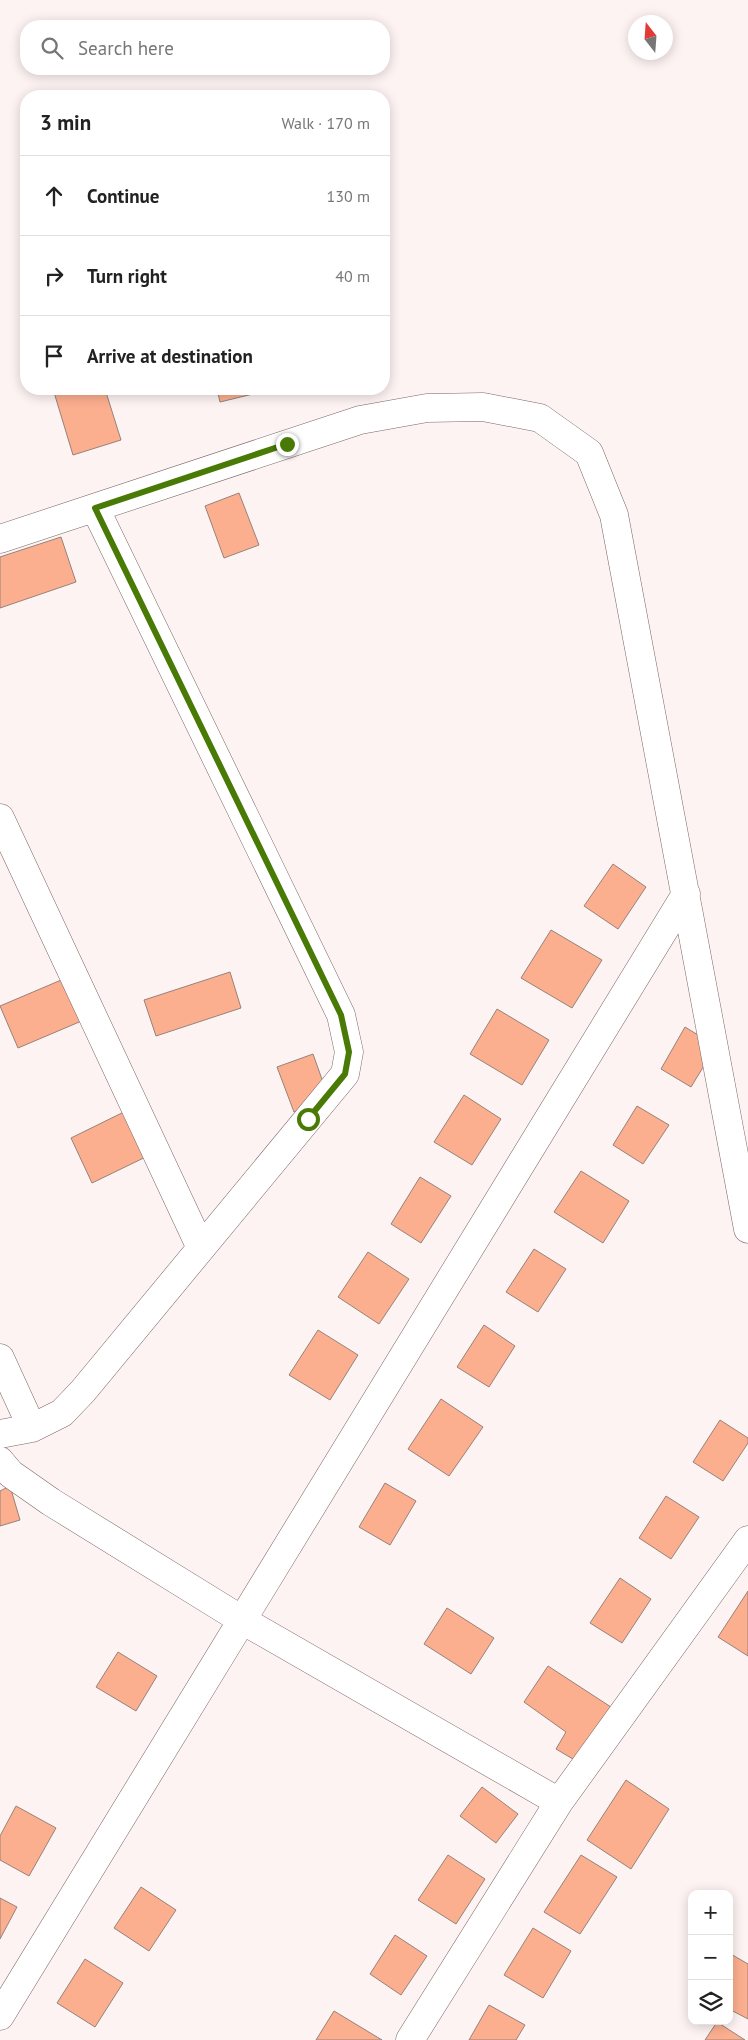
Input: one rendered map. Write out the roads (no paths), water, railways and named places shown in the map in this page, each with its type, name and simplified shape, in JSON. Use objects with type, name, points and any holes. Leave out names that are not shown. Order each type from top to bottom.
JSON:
[{"type":"street","points":[[0,539],[360,420],[426,408],[483,407],[540,418],[589,454],[614,514],[748,1228]]},
{"type":"street","points":[[0,1434],[32,1428],[62,1413],[84,1391],[345,1074],[349,1052],[341,1015],[95,508]]},
{"type":"street","points":[[0,818],[201,1248]]},
{"type":"street","points":[[0,2016],[686,894]]},
{"type":"street","points":[[0,1358],[32,1428]]},
{"type":"street","points":[[0,1461],[11,1474],[51,1502],[242,1620],[559,1802]]},
{"type":"street","points":[[410,2040],[559,1802],[748,1540]]}]
